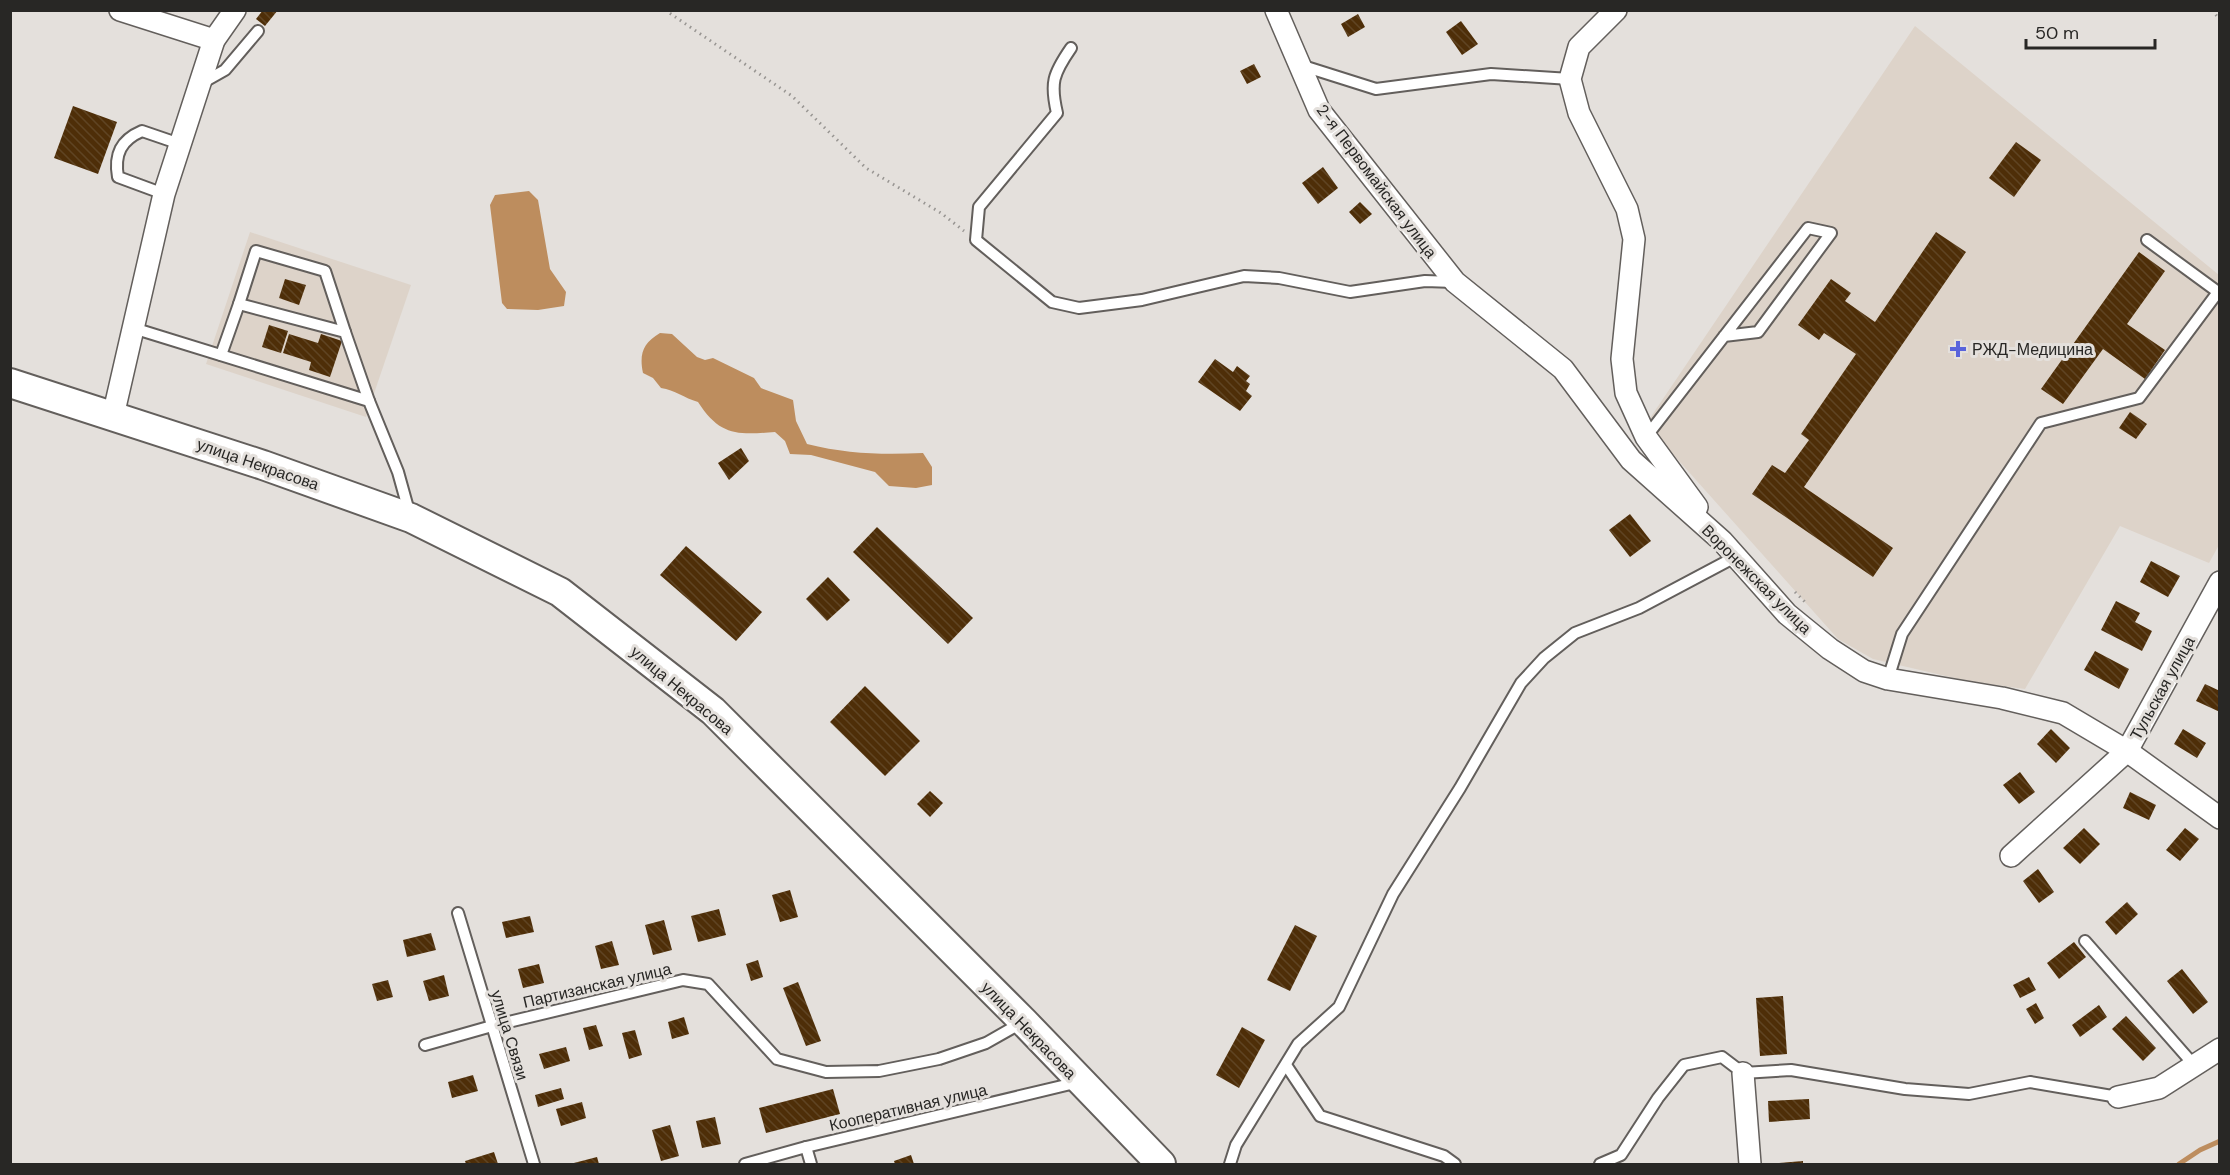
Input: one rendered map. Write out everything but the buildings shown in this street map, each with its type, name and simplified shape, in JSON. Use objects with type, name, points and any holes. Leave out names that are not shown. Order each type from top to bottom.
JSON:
[{"type":"main road","name":"улица Некрасова","points":[[10,383],[263,465],[411,518],[560,592],[713,711],[1024,1022],[1079,1082],[1161,1164]]},
{"type":"street","points":[[120,10],[214,40]]},
{"type":"street","points":[[113,416],[164,194],[214,40],[235,10]]},
{"type":"street","name":"2-я Первомайская улица","points":[[1276,10],[1319,110],[1455,282]]},
{"type":"street","points":[[1616,10],[1579,47],[1570,79],[1579,113],[1627,209],[1634,239],[1622,359],[1626,393],[1646,437],[1730,549]]},
{"type":"street","name":"Воронежская улица","points":[[1455,282],[1563,369],[1631,460],[1730,549],[1787,614],[1830,649],[1864,671],[1888,679],[2002,698],[2064,713],[2127,751],[2220,818]]},
{"type":"street","name":"Тульская улица","points":[[2011,856],[2127,751],[2220,582]]},
{"type":"street","points":[[2118,1097],[2159,1088],[2220,1049]]},
{"type":"street","points":[[1743,1073],[1750,1164]]},
{"type":"lane","points":[[200,85],[225,70],[258,31]]},
{"type":"lane","points":[[1071,48],[1055,72],[1053,94],[1057,113],[979,207],[976,240],[1052,302],[1079,308],[1142,300],[1244,276],[1278,278],[1350,292],[1425,281],[1455,282]]},
{"type":"lane","points":[[1300,65],[1376,89],[1491,74],[1570,79]]},
{"type":"lane","points":[[164,194],[118,177],[115,162],[127,138],[142,131],[180,144]]},
{"type":"lane","points":[[1646,437],[1724,336],[1808,228],[1831,233],[1758,332],[1724,336]]},
{"type":"lane","points":[[1888,679],[1902,634],[2041,423],[2139,398],[2218,292],[2147,240]]},
{"type":"lane","points":[[221,355],[256,251],[325,271],[369,401],[398,472],[411,518]]},
{"type":"lane","points":[[239,304],[345,332]]},
{"type":"lane","points":[[133,328],[369,401]]},
{"type":"lane","points":[[1230,1164],[1236,1145],[1298,1044],[1339,1007],[1393,894],[1460,788],[1521,683],[1544,658],[1575,633],[1639,608],[1730,549]]},
{"type":"lane","name":"улица Связи","points":[[458,913],[534,1164]]},
{"type":"lane","points":[[2085,940],[2194,1065]]},
{"type":"lane","name":"Партизанская улица","points":[[425,1045],[492,1026],[683,980],[708,984],[777,1059],[826,1071],[879,1071],[939,1059],[986,1043],[1024,1022]]},
{"type":"lane","points":[[1599,1164],[1620,1155],[1658,1098],[1684,1065],[1722,1057],[1743,1073],[1791,1070],[1905,1089],[1969,1094],[2030,1082],[2118,1097]]},
{"type":"lane","points":[[1286,1065],[1320,1116],[1444,1156],[1455,1164]]},
{"type":"lane","name":"Кооперативная улица","points":[[745,1164],[806,1147],[1079,1082]]},
{"type":"lane","points":[[806,1147],[811,1164]]},
{"type":"path","points":[[665,10],[792,96],[866,168],[940,213],[976,240]]},
{"type":"path","points":[[2212,10],[2220,21]]},
{"type":"shaded area","name":"РЖД-Медицина","points":[[1915,26],[2219,275],[2219,545],[2209,563],[2120,526],[2025,689],[1967,681],[1873,659],[1838,639],[1646,424]]},
{"type":"shaded area","points":[[529,191],[538,200],[550,269],[566,292],[564,306],[538,310],[507,309],[502,303],[490,205],[495,195]]},
{"type":"shaded area","points":[[250,232],[411,285],[366,417],[206,364]]},
{"type":"shaded area","points":[[660,333],[672,334],[697,357],[705,360],[713,358],[754,378],[761,388],[793,400],[796,421],[807,444],[865,453],[923,453],[932,467],[932,485],[916,488],[889,486],[875,472],[811,455],[790,454],[785,441],[775,432],[740,433],[722,427],[706,413],[698,402],[661,388],[653,378],[643,373],[642,355],[646,345]]},
{"type":"waterway","points":[[2179,1164],[2200,1150],[2220,1141]]},
{"type":"place","name":"РЖД-Медицина","points":[[1958,349]]}]
